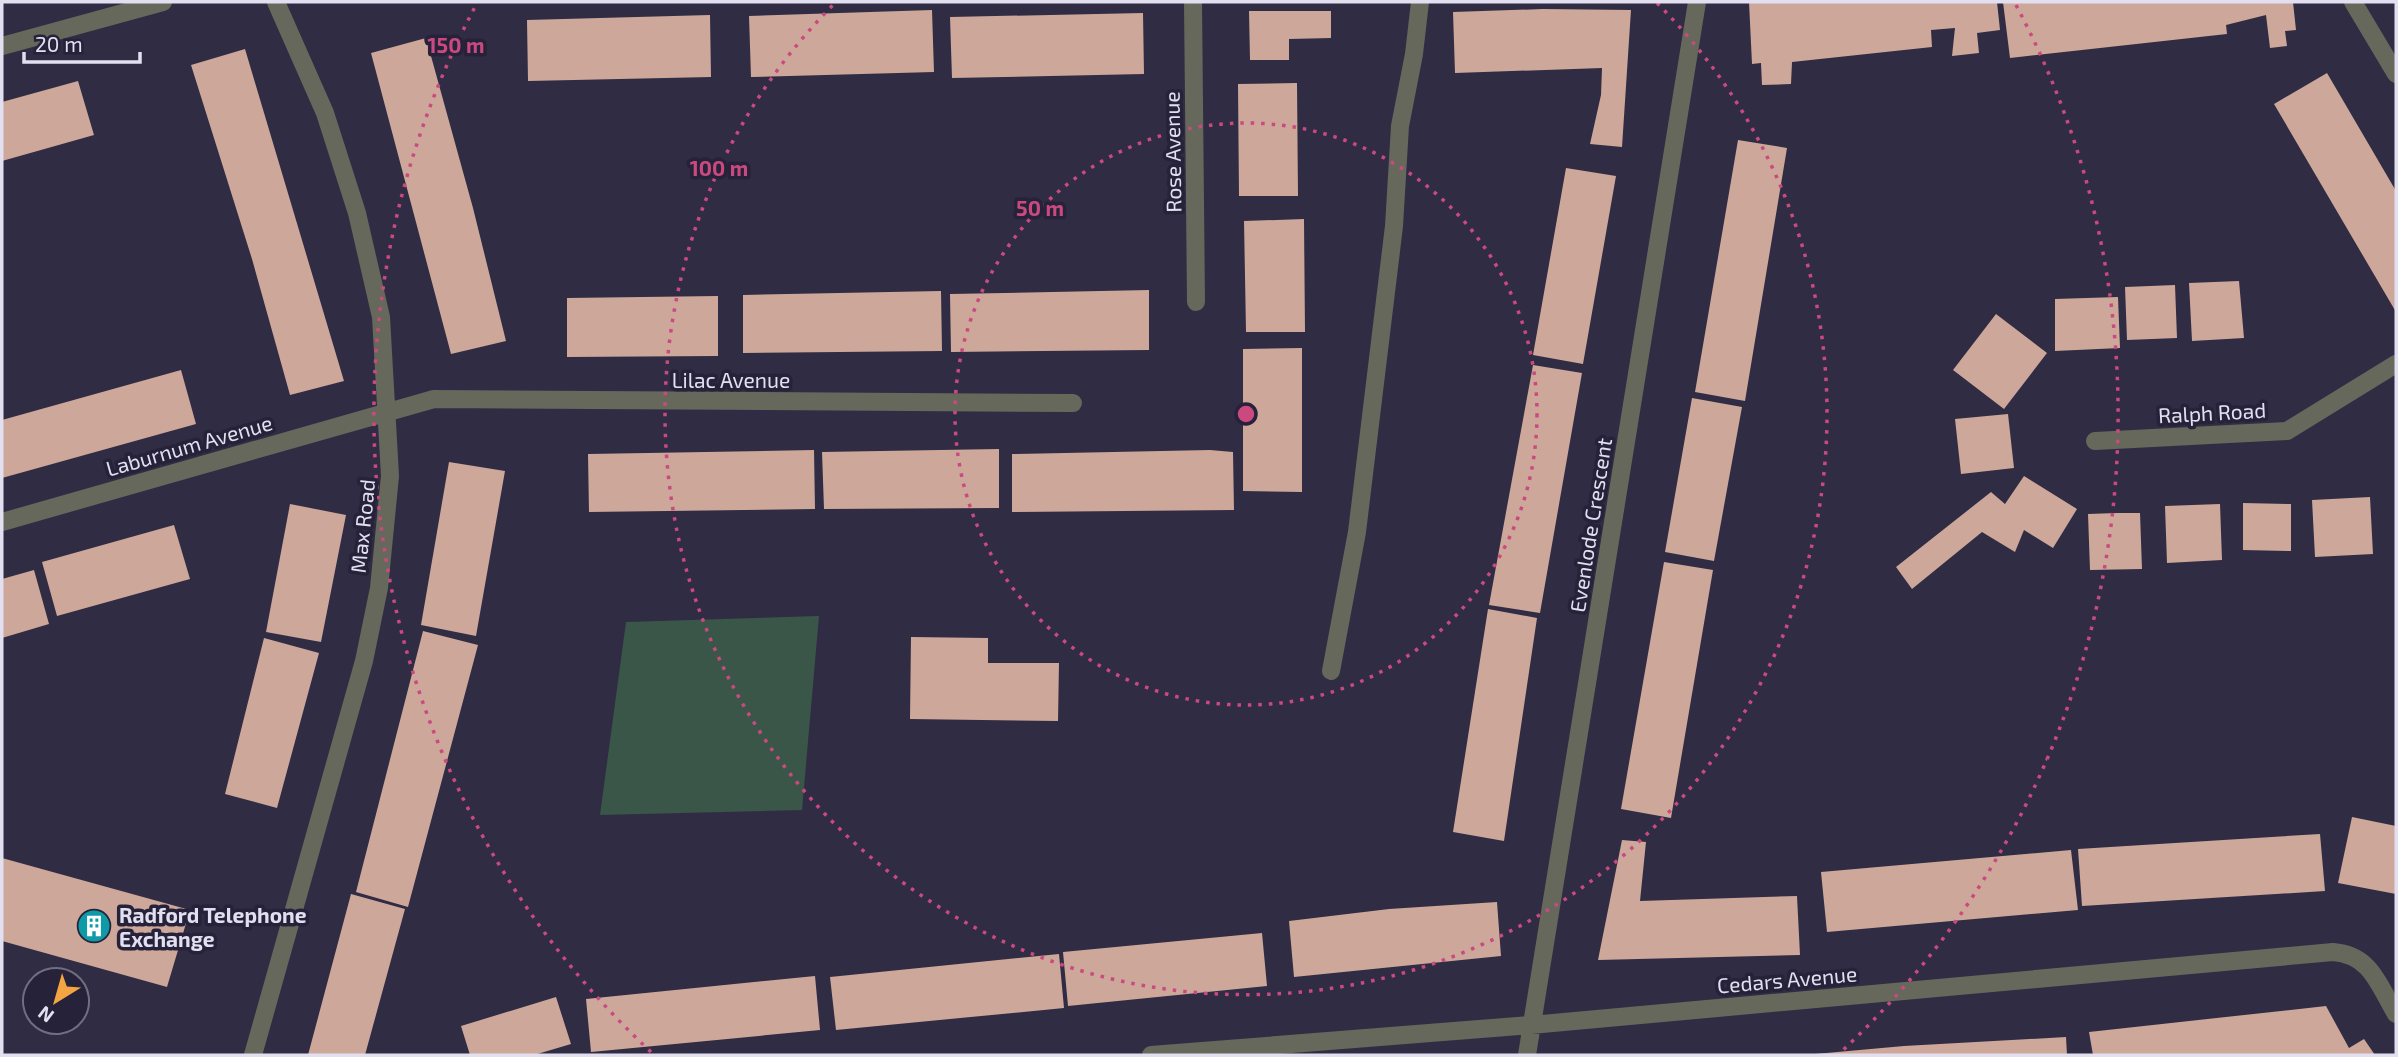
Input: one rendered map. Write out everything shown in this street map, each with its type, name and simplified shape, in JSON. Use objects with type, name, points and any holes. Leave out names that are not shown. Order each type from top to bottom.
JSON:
[{"type":"street","points":[[2,46],[163,2]]},
{"type":"street","name":"Max Road","points":[[253,1055],[364,660],[379,588],[389,514],[389,411],[382,317],[357,213],[325,113],[276,2]]},
{"type":"street","name":"Rose Avenue","points":[[1193,2],[1196,302]]},
{"type":"street","points":[[1331,671],[1357,532],[1394,226],[1400,127],[1414,54],[1420,2]]},
{"type":"street","name":"Evenlode Crescent","points":[[1527,1055],[1697,2]]},
{"type":"street","points":[[2353,2],[2396,74]]},
{"type":"street","name":"Ralph Road","points":[[2095,441],[2287,431],[2396,364]]},
{"type":"street","name":"Lilac Avenue","points":[[389,411],[434,399],[1073,403]]},
{"type":"street","name":"Laburnum Avenue","points":[[2,522],[389,411]]},
{"type":"street","name":"Cedars Avenue","points":[[1151,1055],[1531,1025],[2333,952],[2352,953],[2364,961],[2396,1014]]},
{"type":"green space","points":[[819,616],[802,810],[600,815],[626,622]]},
{"type":"building","points":[[1749,2],[1997,2],[2000,30],[1977,33],[1979,53],[1952,56],[1955,28],[1931,30],[1932,47],[1792,62],[1791,84],[1762,85],[1761,63],[1752,64]]},
{"type":"building","points":[[2003,2],[2293,2],[2296,30],[2285,31],[2287,46],[2270,48],[2266,15],[2226,25],[2227,34],[2010,58]]},
{"type":"building","points":[[932,10],[934,72],[751,77],[749,16]]},
{"type":"building","points":[[1631,10],[1622,147],[1590,144],[1601,95],[1602,68],[1455,73],[1453,12]]},
{"type":"building","points":[[1249,11],[1331,11],[1331,38],[1289,39],[1289,60],[1250,60]]},
{"type":"building","points":[[1143,13],[1144,74],[952,78],[950,17]]},
{"type":"building","points":[[710,15],[711,77],[528,81],[527,20]]},
{"type":"building","points":[[426,38],[506,341],[451,354],[371,53]]},
{"type":"building","points":[[245,49],[344,381],[290,395],[252,259],[191,65]]},
{"type":"building","points":[[2327,73],[2396,191],[2396,312],[2274,104]]},
{"type":"building","points":[[78,81],[94,135],[2,161],[2,102]]},
{"type":"building","points":[[1297,83],[1298,196],[1239,196],[1238,84]]},
{"type":"building","points":[[1738,140],[1787,148],[1745,401],[1695,392]]},
{"type":"building","points":[[1566,168],[1616,176],[1583,364],[1533,355]]},
{"type":"building","points":[[1304,219],[1305,332],[1246,332],[1244,221]]},
{"type":"building","points":[[2239,281],[2244,338],[2192,341],[2189,283]]},
{"type":"building","points":[[2175,285],[2177,338],[2127,340],[2125,287]]},
{"type":"building","points":[[1149,290],[1149,350],[951,352],[950,294]]},
{"type":"building","points":[[941,291],[942,351],[743,353],[743,295]]},
{"type":"building","points":[[718,296],[718,356],[567,357],[567,298]]},
{"type":"building","points":[[2118,297],[2120,348],[2055,351],[2055,299]]},
{"type":"building","points":[[1996,314],[2047,353],[2004,409],[1953,370]]},
{"type":"building","points":[[1302,348],[1302,492],[1243,491],[1243,349]]},
{"type":"building","points":[[1533,365],[1582,373],[1540,613],[1489,605]]},
{"type":"building","points":[[181,370],[196,424],[2,478],[2,420]]},
{"type":"building","points":[[1692,398],[1742,407],[1714,561],[1665,552]]},
{"type":"building","points":[[2008,414],[2014,468],[1961,474],[1955,419]]},
{"type":"building","points":[[999,449],[999,508],[824,509],[822,452]]},
{"type":"building","points":[[814,450],[815,509],[589,512],[588,454]]},
{"type":"building","points":[[1210,450],[1233,452],[1234,510],[1012,512],[1012,454]]},
{"type":"building","points":[[449,462],[505,471],[476,636],[421,625]]},
{"type":"building","points":[[2024,476],[2077,509],[2053,548],[2024,530],[2015,552],[1982,532],[1912,589],[1896,567],[1991,492],[2005,504]]},
{"type":"building","points":[[2370,497],[2373,554],[2315,557],[2312,500]]},
{"type":"building","points":[[2243,503],[2291,504],[2291,551],[2243,550]]},
{"type":"building","points":[[290,504],[346,515],[321,642],[266,632]]},
{"type":"building","points":[[2220,504],[2222,560],[2167,563],[2165,506]]},
{"type":"building","points":[[2140,513],[2142,569],[2090,570],[2088,514]]},
{"type":"building","points":[[174,525],[190,579],[57,616],[42,562]]},
{"type":"building","points":[[1664,562],[1713,570],[1671,818],[1621,809]]},
{"type":"building","points":[[34,570],[49,624],[2,638],[2,579]]},
{"type":"building","points":[[1488,609],[1537,618],[1504,841],[1453,832]]},
{"type":"building","points":[[423,631],[478,645],[408,907],[356,892]]},
{"type":"building","points":[[911,637],[988,638],[988,663],[1059,663],[1058,721],[910,719]]},
{"type":"building","points":[[264,638],[319,653],[277,808],[225,794]]},
{"type":"building","points":[[2352,817],[2396,826],[2396,894],[2338,883]]},
{"type":"building","points":[[2320,834],[2325,891],[2082,906],[2078,849]]},
{"type":"building","points":[[1622,840],[1646,842],[1640,901],[1797,896],[1800,955],[1598,960]]},
{"type":"building","points":[[2071,850],[2078,910],[1827,932],[1821,872]]},
{"type":"building","name":"Radford Telephone Exchange","points":[[2,858],[190,910],[167,987],[2,941]]},
{"type":"building","points":[[351,894],[405,909],[365,1055],[308,1055]]},
{"type":"building","points":[[1497,902],[1501,956],[1294,977],[1289,921],[1389,909]]},
{"type":"building","points":[[1262,933],[1267,986],[1068,1006],[1063,952]]},
{"type":"building","points":[[1059,954],[1064,1008],[836,1030],[830,977]]},
{"type":"building","points":[[815,976],[820,1030],[591,1052],[586,999]]},
{"type":"building","points":[[556,997],[571,1044],[534,1055],[470,1055],[461,1026]]},
{"type":"building","points":[[2326,1006],[2349,1048],[2364,1039],[2375,1055],[2093,1055],[2089,1032]]},
{"type":"building","points":[[2066,1037],[2067,1055],[1804,1055],[1904,1046]]},
{"type":"place","name":"Radford Telephone Exchange","points":[[94,926]]}]
